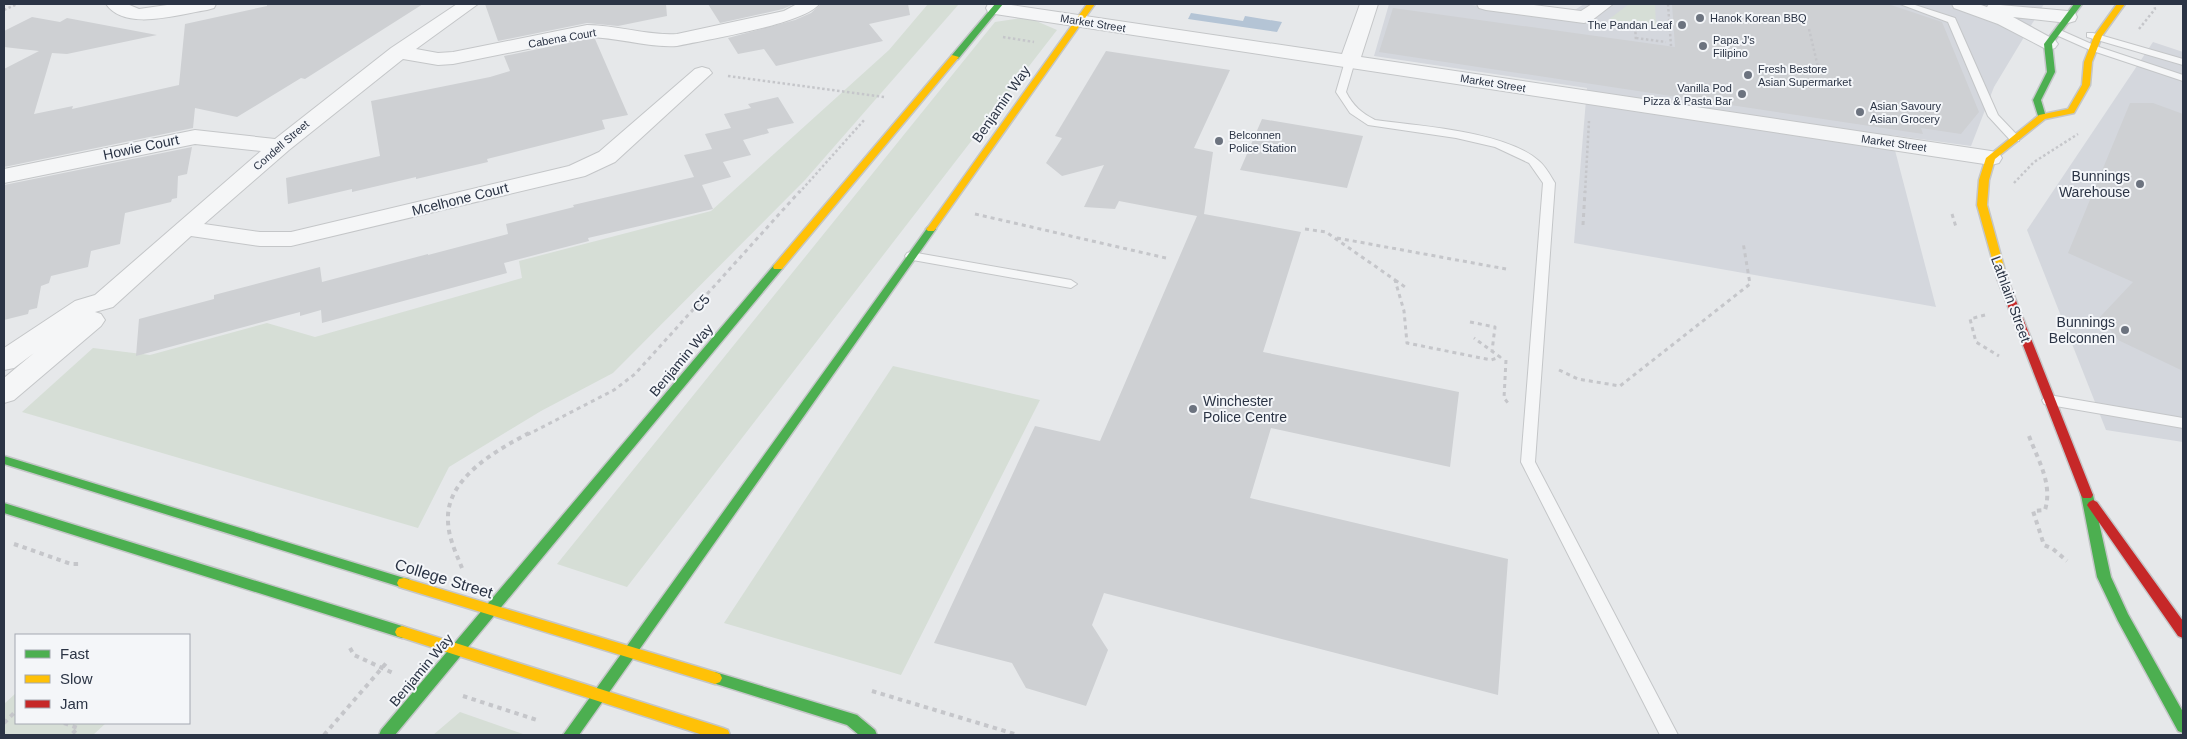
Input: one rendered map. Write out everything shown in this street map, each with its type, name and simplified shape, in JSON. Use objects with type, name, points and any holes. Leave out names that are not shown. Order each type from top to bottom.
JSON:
[{"type":"street","points":[[115,4],[128,13],[139,15],[207,4]]},
{"type":"street","name":"Condell Street","points":[[4,361],[84,307],[104,301],[185,228],[347,90],[398,52],[469,4]]},
{"type":"street","name":"Cabena Court","points":[[398,52],[438,59],[453,58],[592,31],[606,31],[649,40],[677,40],[790,16],[810,4]]},
{"type":"street","name":"Benjamin Way","points":[[571,734],[1091,4]]},
{"type":"street","points":[[1350,61],[1369,4]]},
{"type":"street","points":[[1486,4],[1584,17],[1604,4]]},
{"type":"street","points":[[1961,4],[2005,20],[2063,24]]},
{"type":"street","points":[[1984,4],[2063,24]]},
{"type":"street","points":[[1991,158],[2042,117],[2071,111],[2086,85],[2088,62],[2098,36],[2121,4]]},
{"type":"street","name":"Benjamin Way","points":[[386,735],[997,6]]},
{"type":"street","name":"Market Street","points":[[997,6],[1079,21],[1991,158]]},
{"type":"street","points":[[2042,117],[2037,100],[2051,72],[2063,24]]},
{"type":"street","name":"Mcelhone Court","points":[[185,228],[260,239],[291,240],[578,171],[607,157],[702,73]]},
{"type":"street","name":"Howie Court","points":[[4,176],[195,137],[280,146]]},
{"type":"street","name":"Lathlain Street","points":[[1991,158],[1984,180],[1982,205],[1998,268],[2088,497],[2104,577],[2123,617],[2183,726]]},
{"type":"street","name":"Condell Street","points":[[4,393],[104,310],[107,305],[104,301]]},
{"type":"street","name":"College Street","points":[[4,460],[852,720],[870,735]]},
{"type":"street","name":"Lathlain Street","points":[[2088,497],[2183,632]]},
{"type":"street","points":[[4,508],[724,735]]},
{"type":"lane","points":[[1904,4],[1952,20],[1993,116],[2015,139]]},
{"type":"lane","points":[[2063,24],[2183,62]]},
{"type":"lane","points":[[2063,24],[2093,48],[2183,78]]},
{"type":"lane","points":[[1350,61],[1341,92],[1348,106],[1356,114],[1372,123],[1496,144],[1518,152],[1534,162],[1542,170],[1549,182],[1528,462],[1669,735]]},
{"type":"lane","points":[[911,256],[1071,284]]},
{"type":"lane","points":[[2049,400],[2183,422]]},
{"type":"path","points":[[4,10],[17,4]]},
{"type":"path","points":[[1668,4],[1671,46]]},
{"type":"path","points":[[2136,34],[2155,9],[2154,4]]},
{"type":"path","points":[[1668,11],[1673,11]]},
{"type":"path","points":[[1669,24],[1674,24]]},
{"type":"path","points":[[1635,26],[1636,40],[1666,42]]},
{"type":"path","points":[[1809,30],[1818,67]]},
{"type":"path","points":[[974,33],[1061,46]]},
{"type":"path","points":[[702,73],[884,97]]},
{"type":"path","points":[[877,104],[890,90]]},
{"type":"path","name":"C5","points":[[464,573],[453,544],[447,515],[453,494],[468,473],[499,450],[616,389],[634,374],[667,342],[871,112]]},
{"type":"path","points":[[1583,226],[1589,118]]},
{"type":"path","points":[[2013,186],[2015,180],[2034,162],[2080,132]]},
{"type":"path","points":[[1952,206],[1953,219],[1958,235]]},
{"type":"path","points":[[974,214],[1166,258]]},
{"type":"path","points":[[1305,228],[1326,232],[1405,288]]},
{"type":"path","points":[[1336,238],[1506,269]]},
{"type":"path","points":[[1474,338],[1500,358],[1567,372],[1578,379],[1620,386],[1750,284],[1743,242]]},
{"type":"path","points":[[1395,280],[1404,311],[1408,336],[1407,344],[1491,360],[1500,358]]},
{"type":"path","points":[[1984,309],[1986,315],[1970,319],[1976,342],[1996,353],[2002,359]]},
{"type":"path","points":[[1470,322],[1495,327],[1492,352]]},
{"type":"path","points":[[2027,430],[2045,483],[2049,501],[2045,510],[2033,511],[2044,545],[2053,549],[2070,565]]},
{"type":"path","points":[[12,543],[71,564]]},
{"type":"path","points":[[324,735],[380,670],[571,734]]},
{"type":"path","points":[[4,723],[15,712]]},
{"type":"path","points":[[67,724],[78,728],[70,735]]},
{"type":"shaded area","points":[[928,4],[959,4],[805,180],[613,373],[541,411],[449,467],[418,528],[22,412],[93,348],[150,355],[267,323],[315,337],[522,278],[519,261],[711,211],[889,50]]},
{"type":"shaded area","points":[[1389,4],[1464,4],[1564,17],[1584,4],[2044,4],[1994,87],[1971,146],[1891,135],[1936,307],[1574,243],[1587,88],[1374,56]]},
{"type":"shaded area","points":[[1629,4],[1655,4],[1656,27],[1608,20]]},
{"type":"shaded area","points":[[1027,17],[1057,30],[627,587],[557,564],[995,22]]},
{"type":"shaded area","name":"Bunnings Belconnen","points":[[2153,42],[2183,52],[2183,442],[2106,430],[2027,230]]},
{"type":"shaded area","points":[[893,366],[1040,400],[901,675],[724,623]]},
{"type":"shaded area","points":[[15,694],[15,724],[105,724],[93,735],[4,735],[4,704]]},
{"type":"shaded area","points":[[460,712],[523,734],[523,735],[433,735]]},
{"type":"water","points":[[1191,13],[1243,21],[1245,16],[1282,22],[1277,32],[1188,19]]},
{"type":"building","points":[[267,4],[423,4],[305,79],[301,78],[237,117],[195,108],[193,128],[4,167],[4,69],[39,51],[4,47],[4,31],[32,17],[60,22],[67,18],[157,35],[67,54],[52,53],[34,114],[73,106],[72,109],[179,85],[185,24],[267,6]]},
{"type":"building","points":[[485,4],[666,4],[667,16],[618,26],[587,23],[498,41]]},
{"type":"building","points":[[708,4],[794,4],[783,9],[720,23]]},
{"type":"building","points":[[821,4],[908,4],[910,15],[869,24],[883,41],[776,66],[764,49],[738,54],[728,38],[795,20],[811,13]]},
{"type":"building","points":[[1672,4],[1888,4],[1942,22],[1979,112],[1961,134],[1921,128],[1923,134],[1379,52],[1393,8],[1675,47]]},
{"type":"building","points":[[595,39],[628,115],[602,120],[605,129],[487,159],[488,162],[416,179],[416,177],[352,192],[352,189],[288,204],[286,178],[380,156],[371,101],[490,77],[510,71],[504,56]]},
{"type":"building","points":[[1106,51],[1230,70],[1194,148],[1213,152],[1204,214],[1301,232],[1263,352],[1459,392],[1450,467],[1271,428],[1250,498],[1508,559],[1498,695],[1104,593],[1092,625],[1108,650],[1086,706],[1026,688],[1012,663],[934,643],[1035,426],[1100,441],[1197,216],[1119,201],[1115,209],[1084,207],[1104,165],[1062,176],[1046,163],[1062,138],[1055,136]]},
{"type":"building","points":[[778,97],[794,123],[767,129],[769,133],[743,140],[751,155],[723,162],[731,177],[702,185],[713,209],[588,238],[589,241],[504,263],[507,273],[322,323],[321,310],[300,316],[300,312],[136,356],[139,319],[214,299],[214,295],[320,267],[322,282],[428,255],[508,234],[506,224],[574,207],[573,205],[694,177],[684,155],[712,149],[705,134],[731,128],[724,114],[751,108],[748,104]]},
{"type":"building","name":"Bunnings Warehouse","points":[[2130,103],[2153,103],[2183,114],[2183,371],[2118,340],[2100,317],[2133,282],[2068,253]]},
{"type":"building","points":[[1262,119],[1363,136],[1347,188],[1240,170]]},
{"type":"building","points":[[192,147],[187,174],[178,176],[177,198],[172,199],[171,202],[125,213],[120,244],[91,251],[88,267],[51,276],[49,283],[41,286],[37,308],[29,310],[28,314],[4,320],[4,185]]},
{"type":"traffic: fast","points":[[955,57],[999,4]]},
{"type":"traffic: fast","points":[[2042,117],[2037,100],[2051,72],[2048,44],[2078,4]]},
{"type":"traffic: fast","points":[[570,735],[931,229]]},
{"type":"traffic: fast","points":[[386,735],[778,267]]},
{"type":"traffic: fast","points":[[4,460],[404,583]]},
{"type":"traffic: fast","points":[[2087,495],[2104,577],[2123,617],[2183,726]]},
{"type":"traffic: fast","points":[[4,508],[402,632]]},
{"type":"traffic: fast","points":[[715,678],[852,720],[870,735]]},
{"type":"traffic: slow","points":[[931,229],[1091,4]]},
{"type":"traffic: slow","points":[[2002,278],[1982,205],[1984,180],[1991,158],[2042,117],[2071,111],[2086,85],[2088,62],[2098,36],[2121,4]]},
{"type":"traffic: slow","points":[[778,267],[955,57]]},
{"type":"traffic: slow","points":[[404,583],[715,678]]},
{"type":"traffic: slow","points":[[402,632],[723,735]]},
{"type":"traffic: jam","points":[[2002,278],[2087,495]]},
{"type":"traffic: jam","points":[[2093,505],[2183,632]]},
{"type":"place","name":"Hanok Korean BBQ","points":[[1700,18]]},
{"type":"place","name":"The Pandan Leaf","points":[[1682,25]]},
{"type":"place","name":"Papa J's Filipino","points":[[1703,46]]},
{"type":"place","name":"Fresh Bestore Asian Supermarket","points":[[1748,75]]},
{"type":"place","name":"Vanilla Pod Pizza & Pasta Bar","points":[[1742,94]]},
{"type":"place","name":"Asian Savoury Asian Grocery","points":[[1860,112]]},
{"type":"place","name":"Belconnen Police Station","points":[[1219,141]]},
{"type":"place","name":"Bunnings Warehouse","points":[[2140,184]]},
{"type":"place","name":"Bunnings Belconnen","points":[[2125,330]]},
{"type":"place","name":"Winchester Police Centre","points":[[1193,409]]}]
